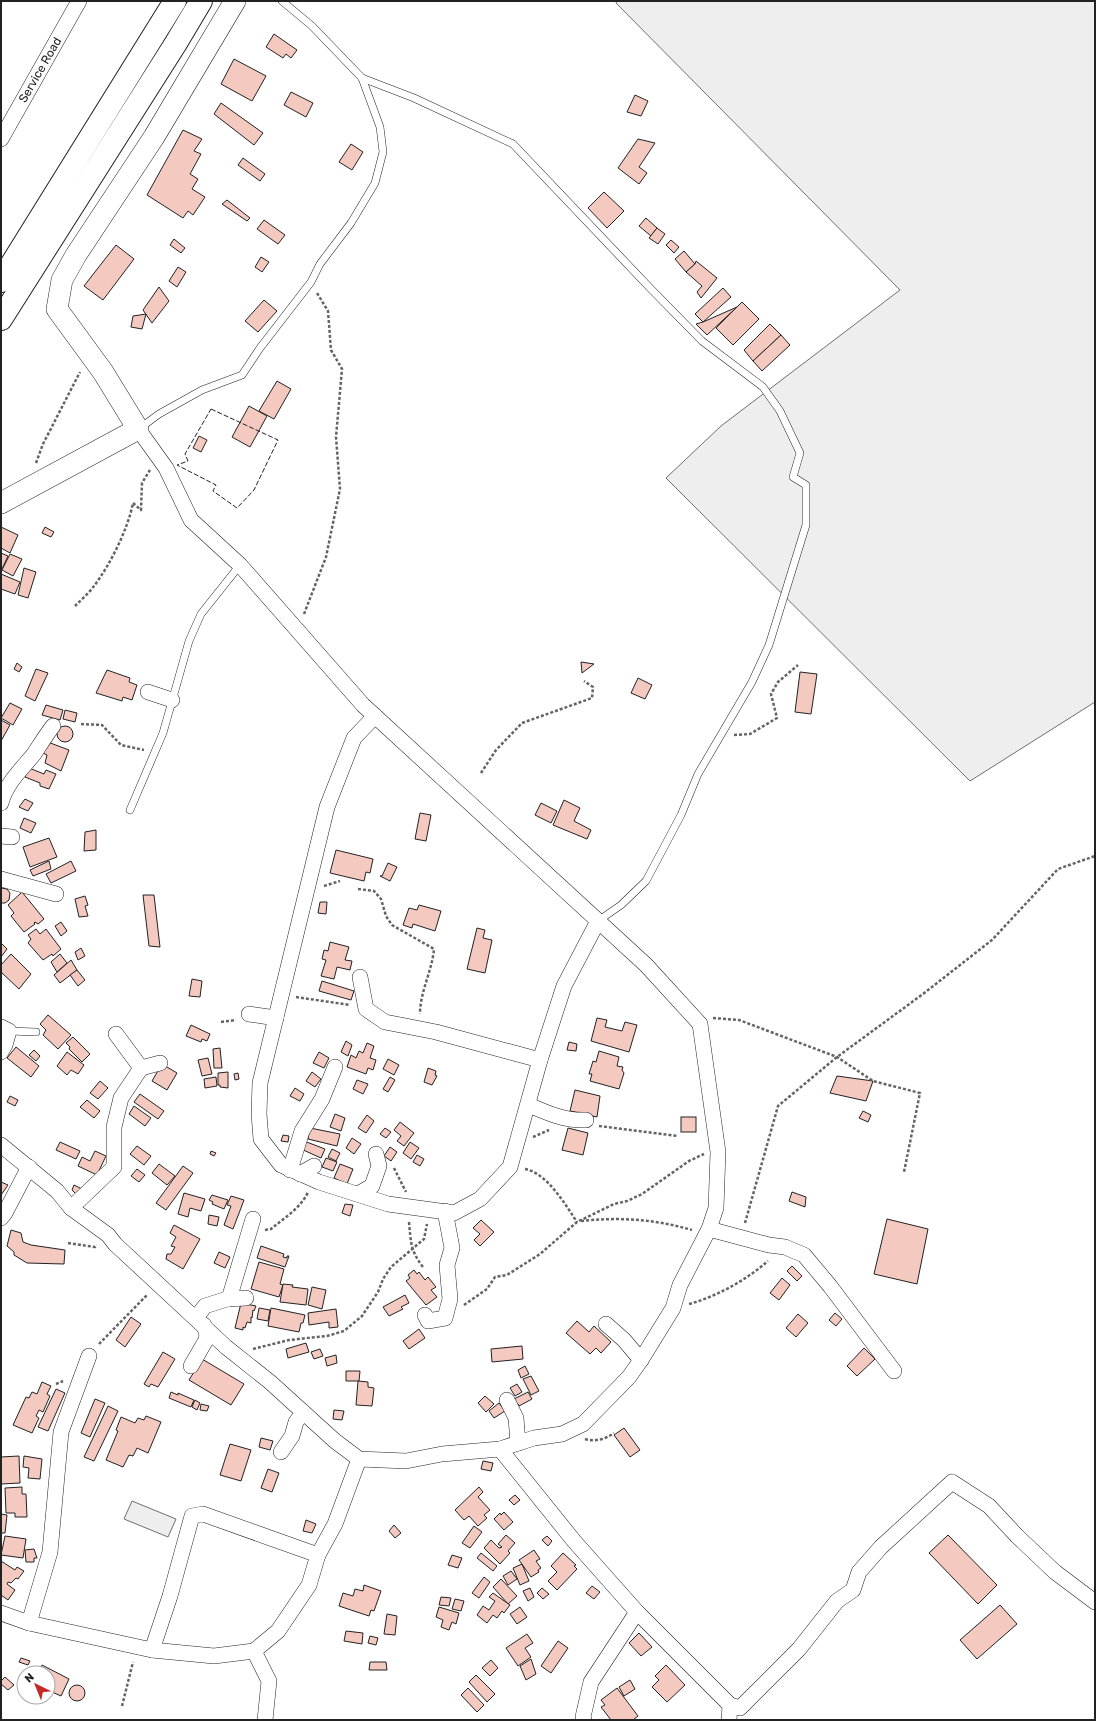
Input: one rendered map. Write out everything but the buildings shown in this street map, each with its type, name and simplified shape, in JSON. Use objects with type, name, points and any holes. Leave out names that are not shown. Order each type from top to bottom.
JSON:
[{"type":"highway","points":[[1,281],[175,1]]},
{"type":"highway","points":[[1,319],[201,1]]},
{"type":"street","name":"Service Road","points":[[1,139],[79,1]]},
{"type":"street","points":[[1,1145],[30,1167],[57,1191],[71,1208],[108,1235],[115,1244],[235,1354],[335,1441],[359,1459],[406,1461],[442,1454],[500,1449],[534,1438],[562,1434],[583,1424],[629,1377],[641,1360],[673,1308],[680,1285],[706,1233],[716,1208],[718,1152],[700,1024],[646,965],[363,705],[240,565],[191,520],[166,468],[138,429],[103,372],[57,309],[62,280],[76,255],[154,137],[235,1]]},
{"type":"street","points":[[1,504],[138,429]]},
{"type":"street","points":[[148,692],[172,700]]},
{"type":"street","points":[[375,716],[354,738],[327,806],[260,1083],[259,1114],[261,1139],[281,1166],[295,1172],[314,1173],[358,1194],[388,1204],[454,1213],[480,1199],[510,1166],[529,1105],[540,1060],[564,986],[598,921]]},
{"type":"street","points":[[1,803],[3,794],[14,777],[28,761],[53,726]]},
{"type":"street","points":[[1,879],[56,894]]},
{"type":"street","points":[[360,977],[366,1009],[385,1022],[436,1032],[540,1060]]},
{"type":"street","points":[[249,1014],[276,1018]]},
{"type":"street","points":[[1,1052],[5,1045],[5,1029]]},
{"type":"street","points":[[116,1034],[141,1068]]},
{"type":"street","points":[[71,1208],[114,1167],[114,1127],[121,1098],[141,1068],[160,1063]]},
{"type":"street","points":[[295,1172],[302,1131],[322,1099],[335,1067]]},
{"type":"street","points":[[529,1105],[551,1114],[577,1120]]},
{"type":"street","points":[[358,1194],[372,1186],[379,1166],[376,1154]]},
{"type":"street","points":[[1,1218],[30,1167]]},
{"type":"street","points":[[425,1315],[428,1321],[445,1318],[450,1299],[447,1265],[452,1248],[438,1211]]},
{"type":"street","points":[[229,1299],[230,1276],[241,1256],[251,1225]]},
{"type":"street","points":[[706,1233],[741,1237],[785,1248],[804,1255],[830,1286],[894,1371]]},
{"type":"street","points":[[191,1366],[206,1340],[207,1335],[200,1322],[205,1306],[229,1299],[246,1298]]},
{"type":"street","points":[[606,1324],[624,1340],[641,1360]]},
{"type":"street","points":[[29,1623],[50,1552],[61,1432],[89,1356]]},
{"type":"street","points":[[507,1400],[516,1418],[518,1443]]},
{"type":"street","points":[[281,1452],[292,1436],[296,1422],[303,1412]]},
{"type":"street","points":[[500,1449],[574,1542],[636,1612],[730,1713],[740,1708],[799,1649],[837,1602],[853,1590],[859,1572],[882,1547],[952,1482],[989,1506],[1017,1536],[1055,1572],[1095,1602]]},
{"type":"street","points":[[1,1613],[29,1623],[152,1650],[214,1656],[254,1651],[278,1631],[309,1586],[318,1555],[335,1524],[359,1459]]},
{"type":"street","points":[[152,1650],[170,1596],[192,1516],[203,1514],[318,1555]]},
{"type":"street","points":[[584,1720],[583,1717],[591,1682],[636,1612]]},
{"type":"street","points":[[254,1651],[269,1681],[266,1720]]},
{"type":"lane","points":[[138,429],[159,414],[202,390],[242,375],[260,348],[311,282],[320,264],[351,223],[375,183],[383,152],[380,127],[362,78],[312,26],[282,1]]},
{"type":"lane","points":[[362,78],[414,98],[513,144],[702,341],[762,387],[780,411],[800,453],[793,477],[806,484],[806,525],[769,645],[752,682],[698,774],[681,815],[646,881],[621,905],[598,921]]},
{"type":"lane","points":[[130,810],[163,734],[189,641],[201,614],[240,565]]},
{"type":"lane","points":[[5,1029],[36,1032]]},
{"type":"path","points":[[297,630],[326,557],[340,488],[336,437],[342,369],[331,350],[328,312],[311,282]]},
{"type":"path","points":[[26,489],[43,444],[89,352]]},
{"type":"path","points":[[75,606],[94,586],[110,560],[124,530],[132,503],[141,510],[142,483],[158,457]]},
{"type":"path","points":[[721,736],[750,734],[777,718],[771,694],[778,682],[798,665]]},
{"type":"path","points":[[480,773],[496,750],[522,723],[592,698],[593,687],[584,681]]},
{"type":"path","points":[[81,724],[102,725],[121,745],[155,752]]},
{"type":"path","points":[[741,1237],[778,1106],[837,1057],[923,994],[992,940],[1058,869],[1095,856]]},
{"type":"path","points":[[358,889],[374,891],[381,899],[386,916],[392,925],[434,949],[433,964],[424,988],[421,1003],[419,1028]]},
{"type":"path","points":[[282,994],[330,1003],[366,1007]]},
{"type":"path","points":[[693,1017],[739,1020],[837,1057],[873,1081],[920,1093],[904,1172]]},
{"type":"path","points":[[518,1142],[538,1136],[577,1120],[607,1128],[678,1136]]},
{"type":"path","points":[[447,1311],[464,1306],[487,1290],[495,1277],[507,1275],[540,1254],[577,1222],[614,1204],[627,1201],[642,1194],[689,1161],[706,1153],[718,1152]]},
{"type":"path","points":[[510,1166],[532,1171],[546,1182],[559,1196],[577,1222]]},
{"type":"path","points":[[393,1167],[405,1188],[412,1249],[423,1267]]},
{"type":"path","points":[[251,1225],[271,1229],[304,1200],[314,1173]]},
{"type":"path","points":[[235,1354],[289,1340],[327,1336],[344,1331],[362,1316],[378,1292],[382,1279],[391,1267],[424,1239],[438,1211]]},
{"type":"path","points":[[577,1222],[610,1218],[653,1221],[706,1233]]},
{"type":"path","points":[[68,1244],[95,1247],[108,1235]]},
{"type":"path","points":[[673,1308],[701,1301],[749,1277],[785,1248]]},
{"type":"path","points":[[89,1356],[96,1347],[145,1300],[156,1281]]},
{"type":"path","points":[[122,1706],[133,1662],[133,1645]]},
{"type":"shaded area","points":[[617,1],[1095,1],[1095,702],[970,781],[666,478],[721,426],[900,290],[616,3]]},
{"type":"shaded area","points":[[132,1501],[176,1519],[168,1537],[124,1519]]},
{"type":"fence","points":[[211,409],[278,440],[254,490],[237,508],[213,491],[216,485],[177,465],[188,461],[185,454],[211,409]]}]
